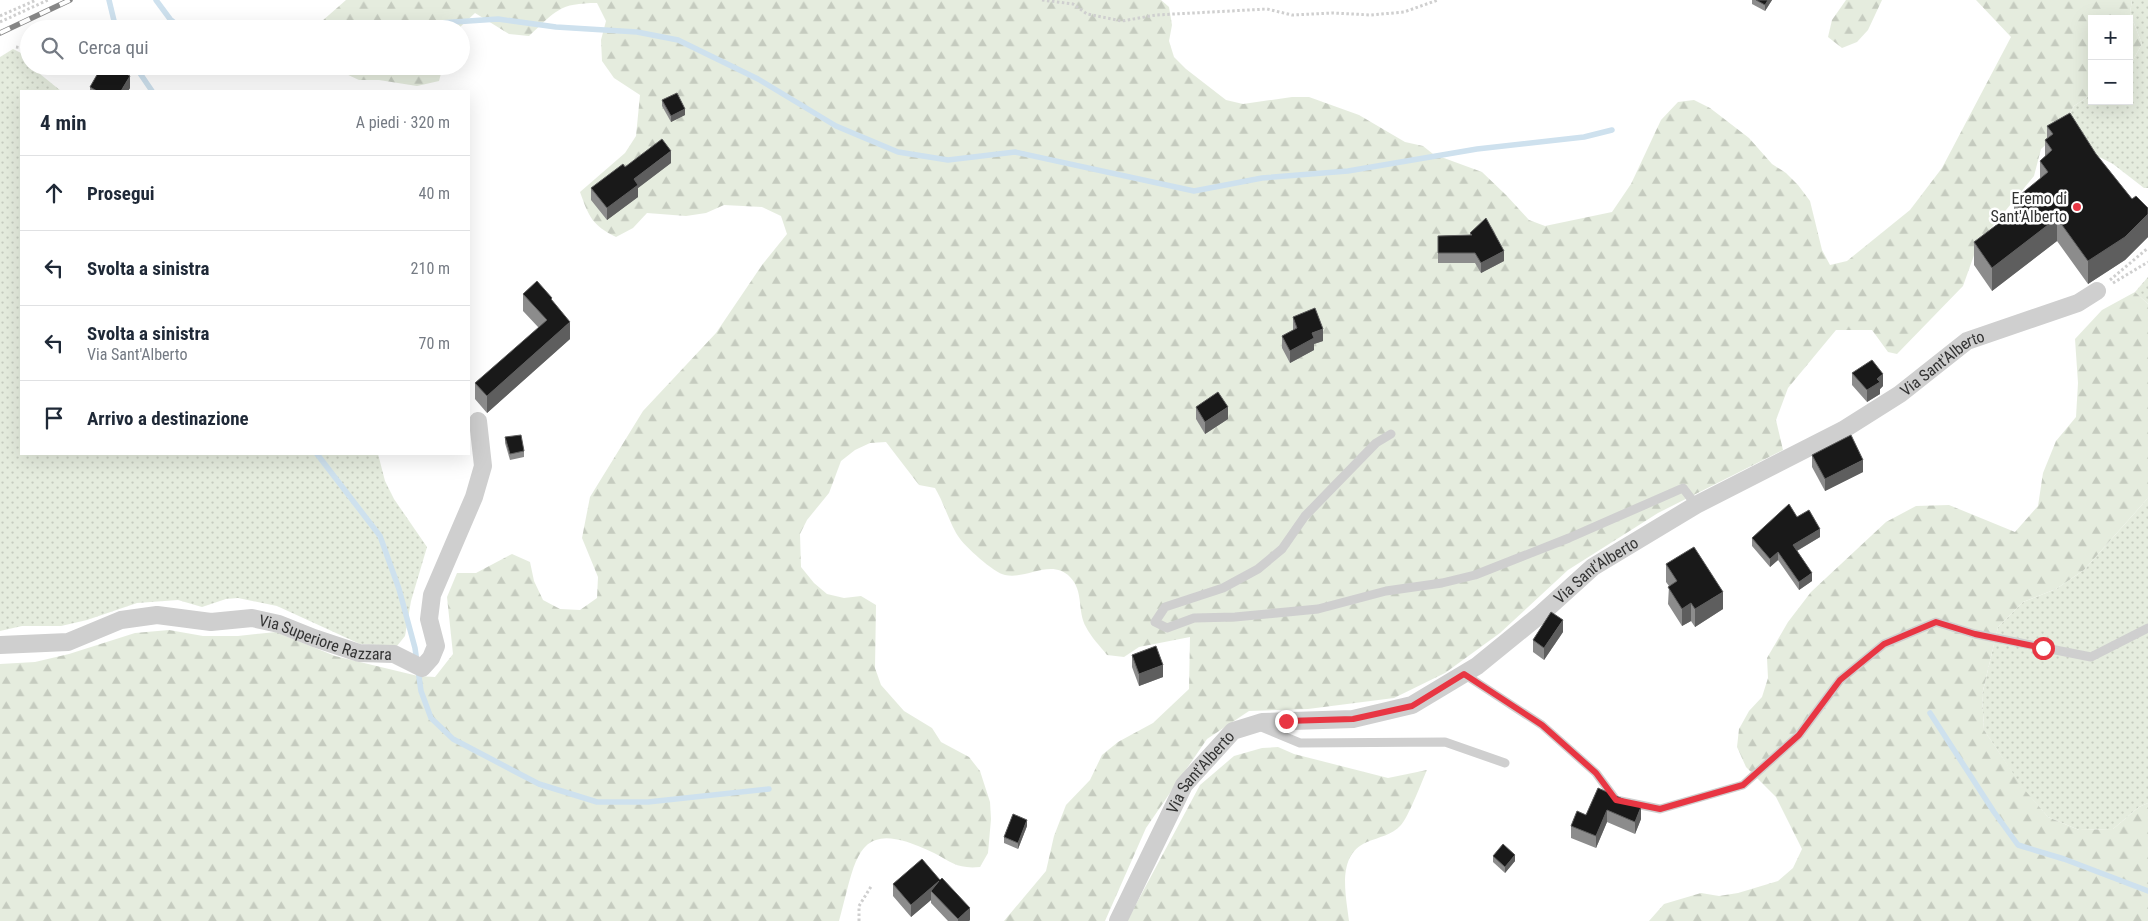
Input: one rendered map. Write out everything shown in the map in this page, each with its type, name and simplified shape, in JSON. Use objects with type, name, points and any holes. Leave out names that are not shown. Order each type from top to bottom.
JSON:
[{"type":"street","name":"Via Sant'Alberto","points":[[1118,921],[1184,785],[1233,730],[1262,722],[1353,719],[1412,706],[1477,666],[1541,614],[1592,567],[1696,505],[1843,430],[1900,394],[1967,341],[2078,303],[2096,291]]},
{"type":"street","name":"Via Superiore Razzara","points":[[0,645],[68,642],[122,620],[157,615],[211,622],[252,618],[279,624],[358,653],[394,654],[422,668],[431,658],[436,646],[429,619],[432,595],[474,497],[483,466],[478,421]]},
{"type":"lane","points":[[1391,434],[1376,443],[1306,516],[1282,549],[1258,569],[1222,588],[1165,607],[1154,622],[1167,628],[1194,618],[1235,617],[1318,609],[1386,591],[1475,575],[1517,560],[1683,488],[1696,505]]},
{"type":"lane","points":[[1464,674],[1542,725],[1596,773],[1616,800],[1660,809],[1743,785],[1799,735],[1840,680],[1884,644],[1936,622],[1975,634],[2091,658],[2148,628]]},
{"type":"lane","points":[[1254,724],[1300,743],[1445,742],[1505,763]]},
{"type":"path","points":[[0,16],[36,0]]},
{"type":"path","points":[[0,22],[48,0]]},
{"type":"path","points":[[1042,0],[1073,4],[1087,14],[1122,20],[1266,9],[1292,15],[1404,12],[1438,0]]},
{"type":"path","points":[[16,47],[20,47]]},
{"type":"path","points":[[2096,291],[2148,248]]},
{"type":"path","points":[[2096,291],[2148,262]]},
{"type":"path","points":[[859,921],[858,906],[872,885]]},
{"type":"green space","points":[[346,0],[1161,0],[1169,7],[1172,25],[1169,41],[1174,57],[1186,69],[1226,100],[1243,104],[1292,97],[1309,97],[1359,115],[1405,142],[1423,146],[1433,154],[1482,172],[1529,220],[1545,226],[1612,212],[1631,184],[1661,120],[1678,102],[1694,100],[1710,108],[1749,138],[1772,164],[1786,173],[1798,185],[1810,201],[1822,250],[1830,265],[1847,261],[1910,210],[1942,168],[2011,37],[1976,0],[2132,0],[2131,15],[2088,15],[2088,97],[2074,106],[2059,133],[2041,149],[2034,176],[1978,244],[1963,286],[1897,354],[1888,352],[1872,330],[1836,330],[1788,388],[1776,420],[1783,450],[1658,513],[1568,570],[1500,633],[1445,673],[1394,698],[1308,709],[1249,711],[1207,739],[1146,828],[1105,921],[1004,921],[1046,871],[1054,836],[1066,805],[1090,780],[1102,755],[1118,742],[1153,723],[1189,689],[1190,637],[1139,647],[1124,657],[1107,655],[1093,638],[1083,621],[1077,588],[1070,577],[1055,569],[1022,575],[1005,575],[987,564],[966,546],[958,536],[935,488],[919,485],[886,442],[870,443],[855,450],[841,461],[829,493],[807,520],[800,534],[801,567],[814,583],[827,594],[844,598],[861,596],[876,605],[875,668],[881,685],[904,711],[932,728],[941,742],[969,757],[980,771],[990,802],[991,819],[988,853],[980,867],[966,867],[956,864],[908,842],[888,838],[874,841],[864,848],[856,861],[839,921],[0,921],[0,664],[35,662],[69,654],[135,633],[169,630],[203,636],[238,636],[276,632],[335,656],[418,676],[435,677],[453,654],[447,597],[457,573],[476,573],[512,554],[530,562],[534,581],[543,600],[560,609],[580,610],[597,598],[598,577],[582,538],[590,497],[643,411],[716,333],[762,265],[787,234],[781,216],[762,207],[724,205],[706,213],[686,216],[647,213],[633,228],[616,237],[596,224],[586,208],[580,192],[625,153],[636,136],[640,95],[614,78],[602,61],[601,40],[606,21],[597,3],[584,3],[559,10],[529,36],[509,34],[475,13],[468,20],[323,20]]},
{"type":"green space","points":[[1846,0],[1882,0],[1868,30],[1857,42],[1842,48],[1828,37],[1832,20]]},
{"type":"green space","points":[[2132,0],[2148,0],[2148,188],[2144,188],[2113,164],[2084,149],[2066,121],[2074,106],[2088,97],[2088,105],[2133,105],[2133,60],[2142,44],[2133,21],[2133,15],[2130,13]]},
{"type":"green space","points":[[2133,21],[2142,44],[2133,60]]},
{"type":"green space","points":[[13,49],[20,52],[20,75],[41,75],[60,90],[20,90],[20,455],[378,455],[385,481],[394,499],[427,547],[411,601],[405,636],[397,646],[360,644],[277,606],[238,598],[226,599],[202,607],[178,600],[137,603],[87,620],[61,626],[22,626],[0,631],[0,57]]},
{"type":"green space","points":[[348,75],[441,75],[439,81],[417,86],[379,80],[359,80]]},
{"type":"green space","points":[[2148,277],[2148,304],[2135,292]]},
{"type":"green space","points":[[2135,292],[2148,304],[2148,498],[2084,570],[2056,589],[2023,602],[1998,627],[1982,695],[1984,730],[2023,788],[2048,817],[2079,830],[2113,829],[2139,807],[2148,803],[2148,921],[1649,921],[1664,904],[1701,893],[1719,896],[1738,893],[1778,881],[1793,868],[1802,849],[1776,797],[1746,767],[1737,747],[1739,729],[1749,711],[1762,697],[1768,678],[1767,658],[1788,622],[1811,592],[1886,522],[1916,506],[1949,505],[2015,532],[2038,506],[2043,473],[2056,441],[2076,417],[2078,383],[2075,339],[2102,310]]},
{"type":"green space","points":[[2148,498],[2148,803],[2139,807],[2113,829],[2079,830],[2048,817],[2023,789],[1984,730],[1982,695],[1998,627],[2023,602],[2056,589],[2084,570]]},
{"type":"green space","points":[[1278,747],[1294,754],[1388,778],[1427,770],[1401,825],[1389,833],[1357,848],[1351,856],[1345,877],[1349,921],[1127,921],[1200,785],[1234,756],[1262,748]]},
{"type":"building","points":[[1756,0],[1768,0],[1765,5]]},
{"type":"building","points":[[97,75],[130,76],[122,90],[95,90],[90,87]]},
{"type":"building","points":[[677,93],[685,109],[671,116],[662,100]]},
{"type":"building","name":"Eremo di Sant'Alberto","points":[[2070,113],[2096,154],[2132,199],[2136,196],[2148,208],[2148,214],[2125,237],[2088,261],[2057,218],[1992,268],[1974,242],[2019,208],[2014,200],[2048,172],[2040,161],[2052,150],[2045,140],[2053,134],[2047,126]]},
{"type":"building","points":[[662,139],[671,151],[634,179],[638,185],[607,208],[591,188],[623,164],[625,167]]},
{"type":"building","points":[[1486,218],[1504,251],[1481,263],[1475,253],[1438,253],[1438,236],[1472,235],[1470,233]]},
{"type":"building","points":[[537,281],[570,322],[487,396],[475,383],[547,320],[523,294]]},
{"type":"building","points":[[1315,308],[1323,329],[1312,333],[1314,338],[1290,351],[1282,336],[1297,328],[1293,317]]},
{"type":"building","points":[[1872,360],[1883,374],[1877,379],[1880,382],[1867,390],[1852,373]]},
{"type":"building","points":[[1218,392],[1228,407],[1205,422],[1196,407]]},
{"type":"building","points":[[521,435],[524,451],[510,454],[505,437]]},
{"type":"building","points":[[1851,435],[1863,460],[1825,479],[1812,455]]},
{"type":"building","points":[[1789,504],[1797,517],[1809,510],[1820,529],[1793,545],[1812,573],[1799,582],[1778,552],[1770,559],[1752,538]]},
{"type":"building","points":[[1694,547],[1723,592],[1695,609],[1691,603],[1682,609],[1668,587],[1677,581],[1666,564]]},
{"type":"building","points":[[1551,612],[1563,620],[1544,648],[1533,640]]},
{"type":"building","points":[[1156,646],[1163,665],[1139,674],[1132,655]]},
{"type":"building","points":[[1598,788],[1641,807],[1635,822],[1607,810],[1596,836],[1571,826],[1577,811],[1586,815]]},
{"type":"building","points":[[1013,814],[1027,820],[1018,843],[1004,837]]},
{"type":"building","points":[[1503,844],[1515,855],[1505,867],[1493,856]]},
{"type":"building","points":[[922,859],[940,880],[942,878],[970,908],[958,919],[931,891],[939,881],[911,905],[893,884]]},
{"type":"waterway","points":[[109,0],[114,20]]},
{"type":"waterway","points":[[156,0],[171,20]]},
{"type":"waterway","points":[[470,21],[498,19],[556,27],[637,32],[678,40],[758,79],[836,126],[898,152],[948,160],[1015,152],[1194,191],[1262,178],[1348,171],[1477,149],[1584,137],[1612,130]]},
{"type":"waterway","points":[[141,75],[151,90]]},
{"type":"waterway","points":[[318,455],[380,536],[399,589],[415,648],[421,691],[431,718],[453,739],[539,784],[597,802],[648,802],[769,789]]},
{"type":"waterway","points":[[1930,713],[1994,812],[2018,845],[2064,859],[2148,891]]},
{"type":"railway","points":[[28,20],[70,0]]},
{"type":"railway","points":[[0,33],[20,24]]},
{"type":"place","name":"Eremo di Sant'Alberto","points":[[2077,207]]},
{"type":"route","points":[[1286,721],[1353,719],[1412,706],[1464,674],[1542,725],[1596,773],[1616,800],[1660,809],[1743,785],[1799,735],[1840,680],[1884,644],[1936,622],[1975,634],[2043,648]]}]
